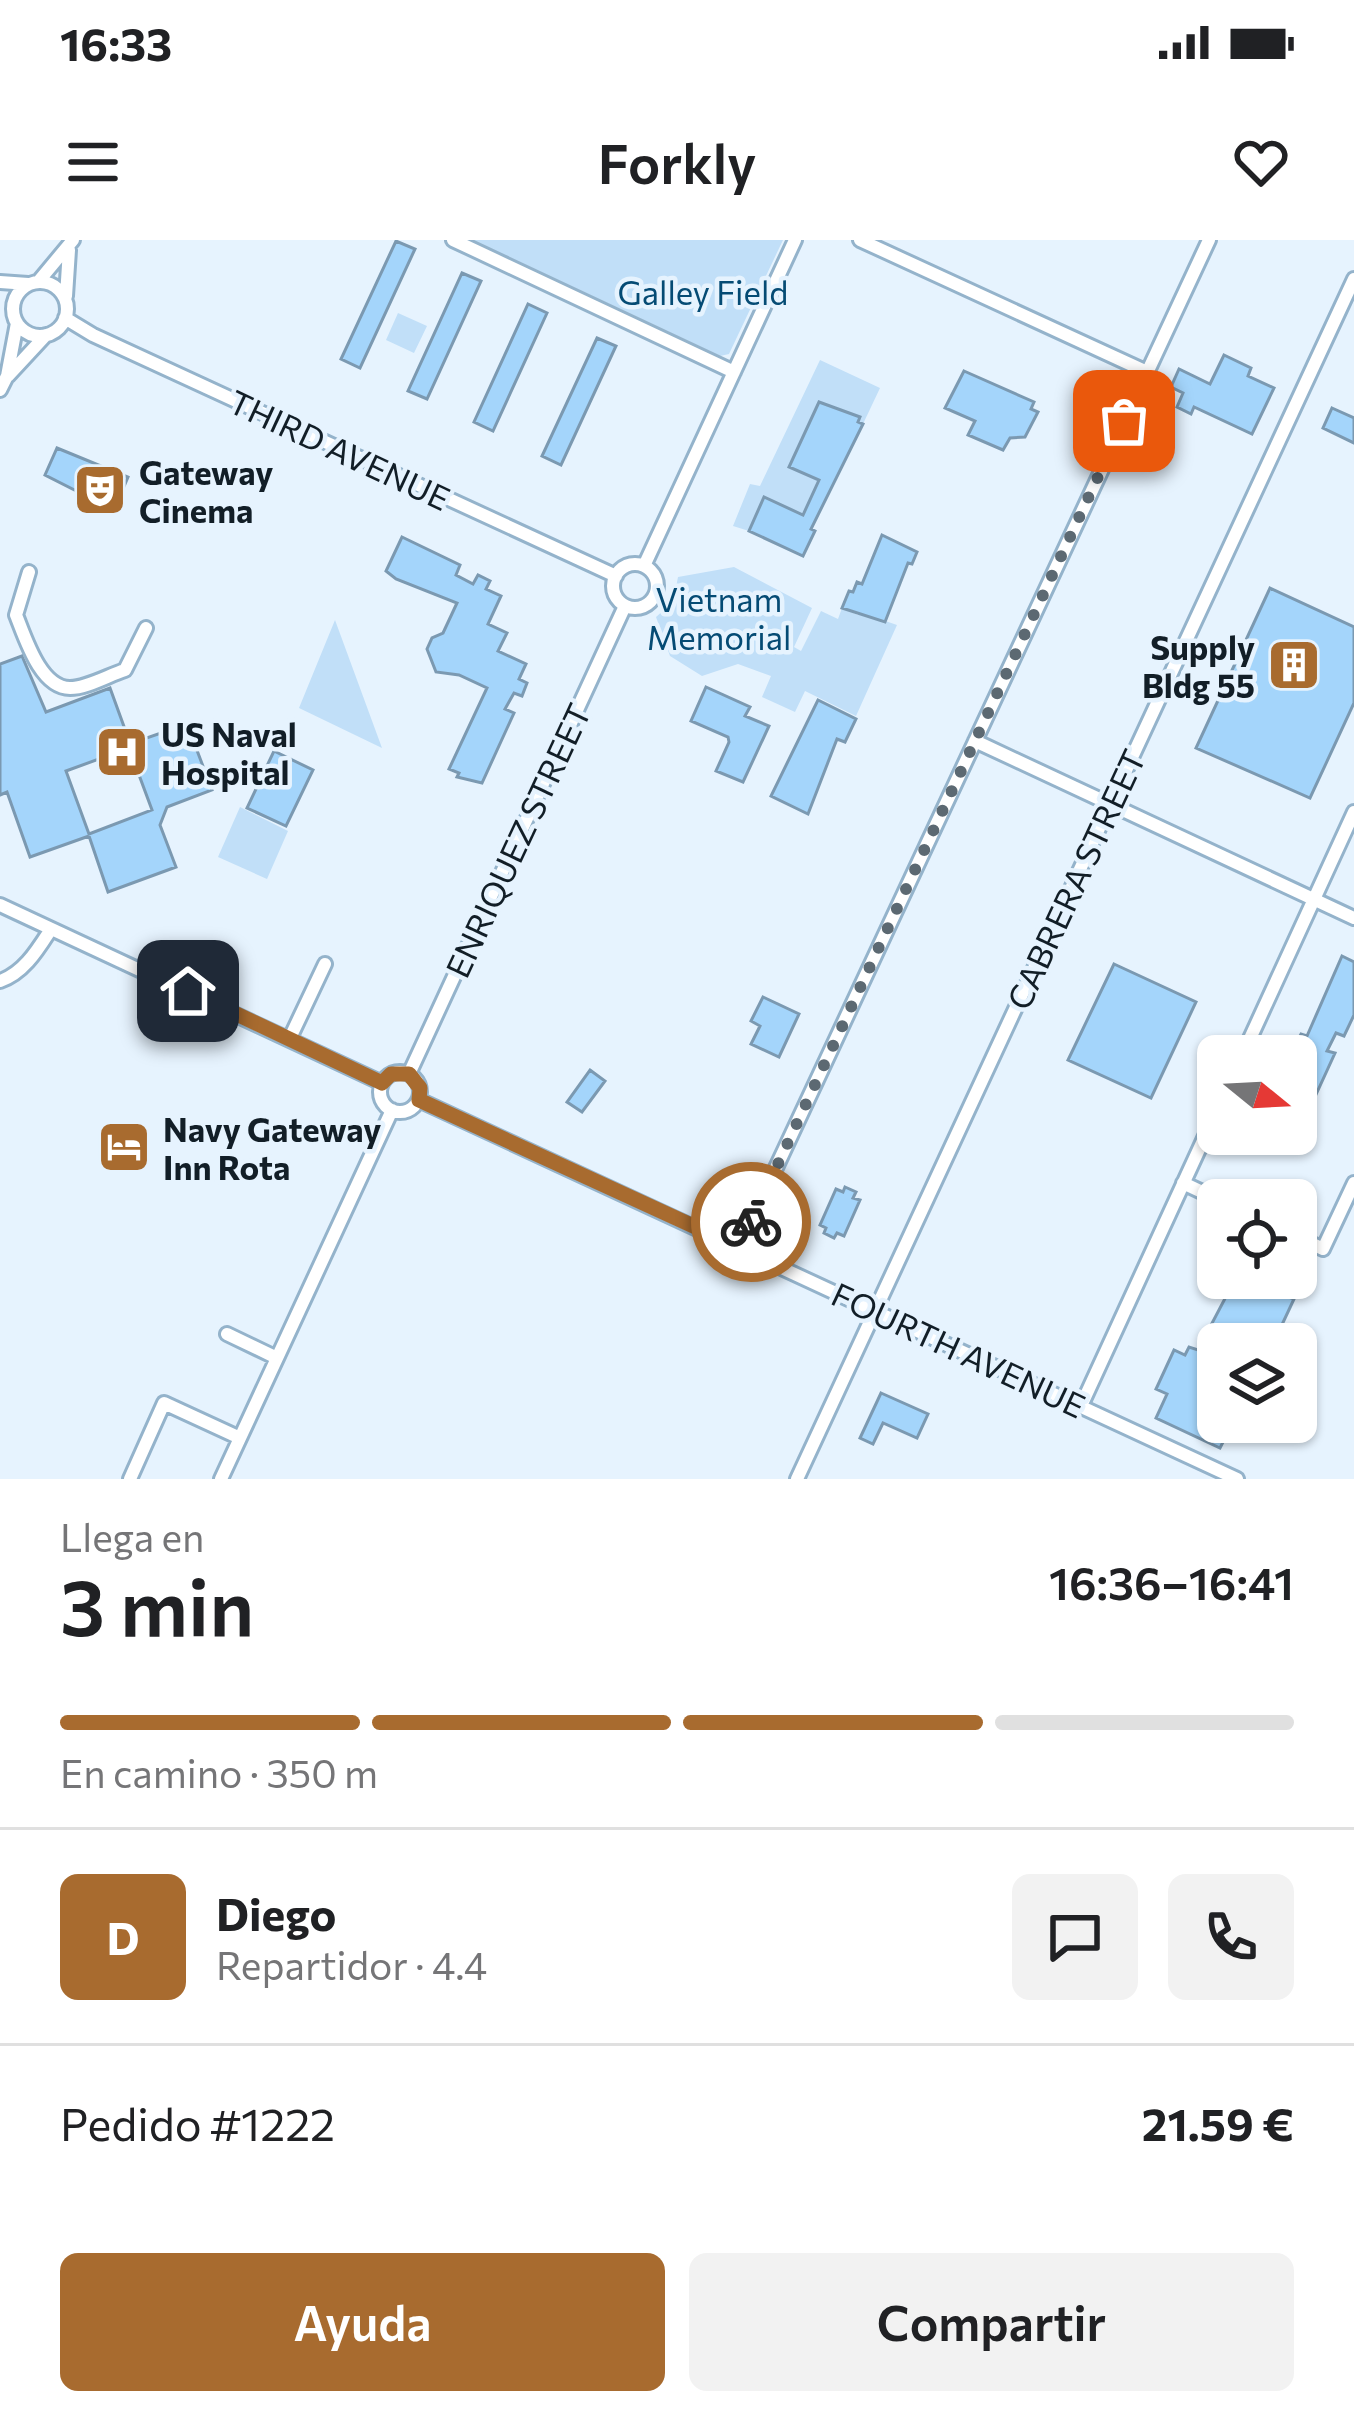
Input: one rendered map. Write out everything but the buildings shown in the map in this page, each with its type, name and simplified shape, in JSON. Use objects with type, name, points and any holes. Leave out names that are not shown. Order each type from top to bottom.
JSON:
[{"type":"street","points":[[453,240],[734,372]]},
{"type":"street","points":[[644,566],[795,240]]},
{"type":"street","points":[[860,240],[1147,373]]},
{"type":"street","points":[[739,1247],[1209,240]]},
{"type":"street","points":[[3,383],[16,319],[14,300],[71,244]]},
{"type":"street","points":[[0,304],[28,333],[54,332],[65,318],[71,244]]},
{"type":"street","name":"CABRERA STREET","points":[[797,1479],[1354,279]]},
{"type":"street","points":[[0,282],[55,286],[66,300]]},
{"type":"street","name":"THIRD AVENUE","points":[[65,318],[616,576]]},
{"type":"street","points":[[3,383],[46,335]]},
{"type":"street","points":[[625,566],[644,566],[657,582],[655,596],[639,608],[625,606],[613,590],[616,576],[625,566]]},
{"type":"street","points":[[29,572],[16,615],[45,674],[58,685],[72,688],[125,670],[146,628]]},
{"type":"street","name":"ENRIQUEZ STREET","points":[[409,1074],[625,606]]},
{"type":"street","points":[[975,741],[1354,918]]},
{"type":"street","points":[[1252,1035],[1354,812]]},
{"type":"street","points":[[0,905],[382,1083]]},
{"type":"street","points":[[0,981],[26,964],[51,929]]},
{"type":"street","points":[[290,1038],[325,964]]},
{"type":"street","points":[[391,1074],[409,1074],[420,1088],[419,1100],[405,1112],[392,1110],[383,1102],[382,1083],[391,1074]]},
{"type":"street","name":"FOURTH AVENUE","points":[[419,1100],[1237,1479]]},
{"type":"street","points":[[220,1479],[392,1110]]},
{"type":"street","points":[[1081,1406],[1197,1154]]},
{"type":"street","points":[[1317,1246],[1323,1249],[1354,1183]]},
{"type":"street","points":[[1183,1184],[1197,1190]]},
{"type":"street","points":[[227,1334],[277,1358]]},
{"type":"street","points":[[130,1479],[164,1403],[240,1438]]},
{"type":"green space","name":"Galley Field","points":[[472,240],[783,240],[729,354],[720,356]]},
{"type":"green space","points":[[398,313],[427,326],[414,353],[386,340]]},
{"type":"green space","points":[[820,360],[880,388],[863,424],[859,416],[819,402],[790,467],[819,480],[803,515],[749,531],[733,526],[750,484],[760,486]]},
{"type":"green space","name":"Vietnam Memorial","points":[[734,567],[812,608],[794,647],[801,651],[821,611],[838,619],[842,608],[858,615],[862,605],[871,616],[897,625],[856,716],[805,691],[795,712],[762,697],[771,676],[738,664],[702,676],[670,656],[656,617],[673,602],[678,577]]},
{"type":"green space","points":[[335,620],[382,748],[299,708]]},
{"type":"green space","points":[[240,807],[288,831],[267,879],[218,857]]},
{"type":"way so far","points":[[751,1222],[1124,421]]},
{"type":"place","name":"Gateway Cinema","points":[[100,490]]},
{"type":"place","name":"Supply Bldg 55","points":[[1294,665]]},
{"type":"place","name":"US Naval Hospital","points":[[122,752]]},
{"type":"place","name":"Navy Gateway Inn Rota","points":[[124,1147]]},
{"type":"route","points":[[188,991],[382,1083],[391,1074],[409,1074],[420,1088],[419,1100],[739,1247],[751,1222]]}]
